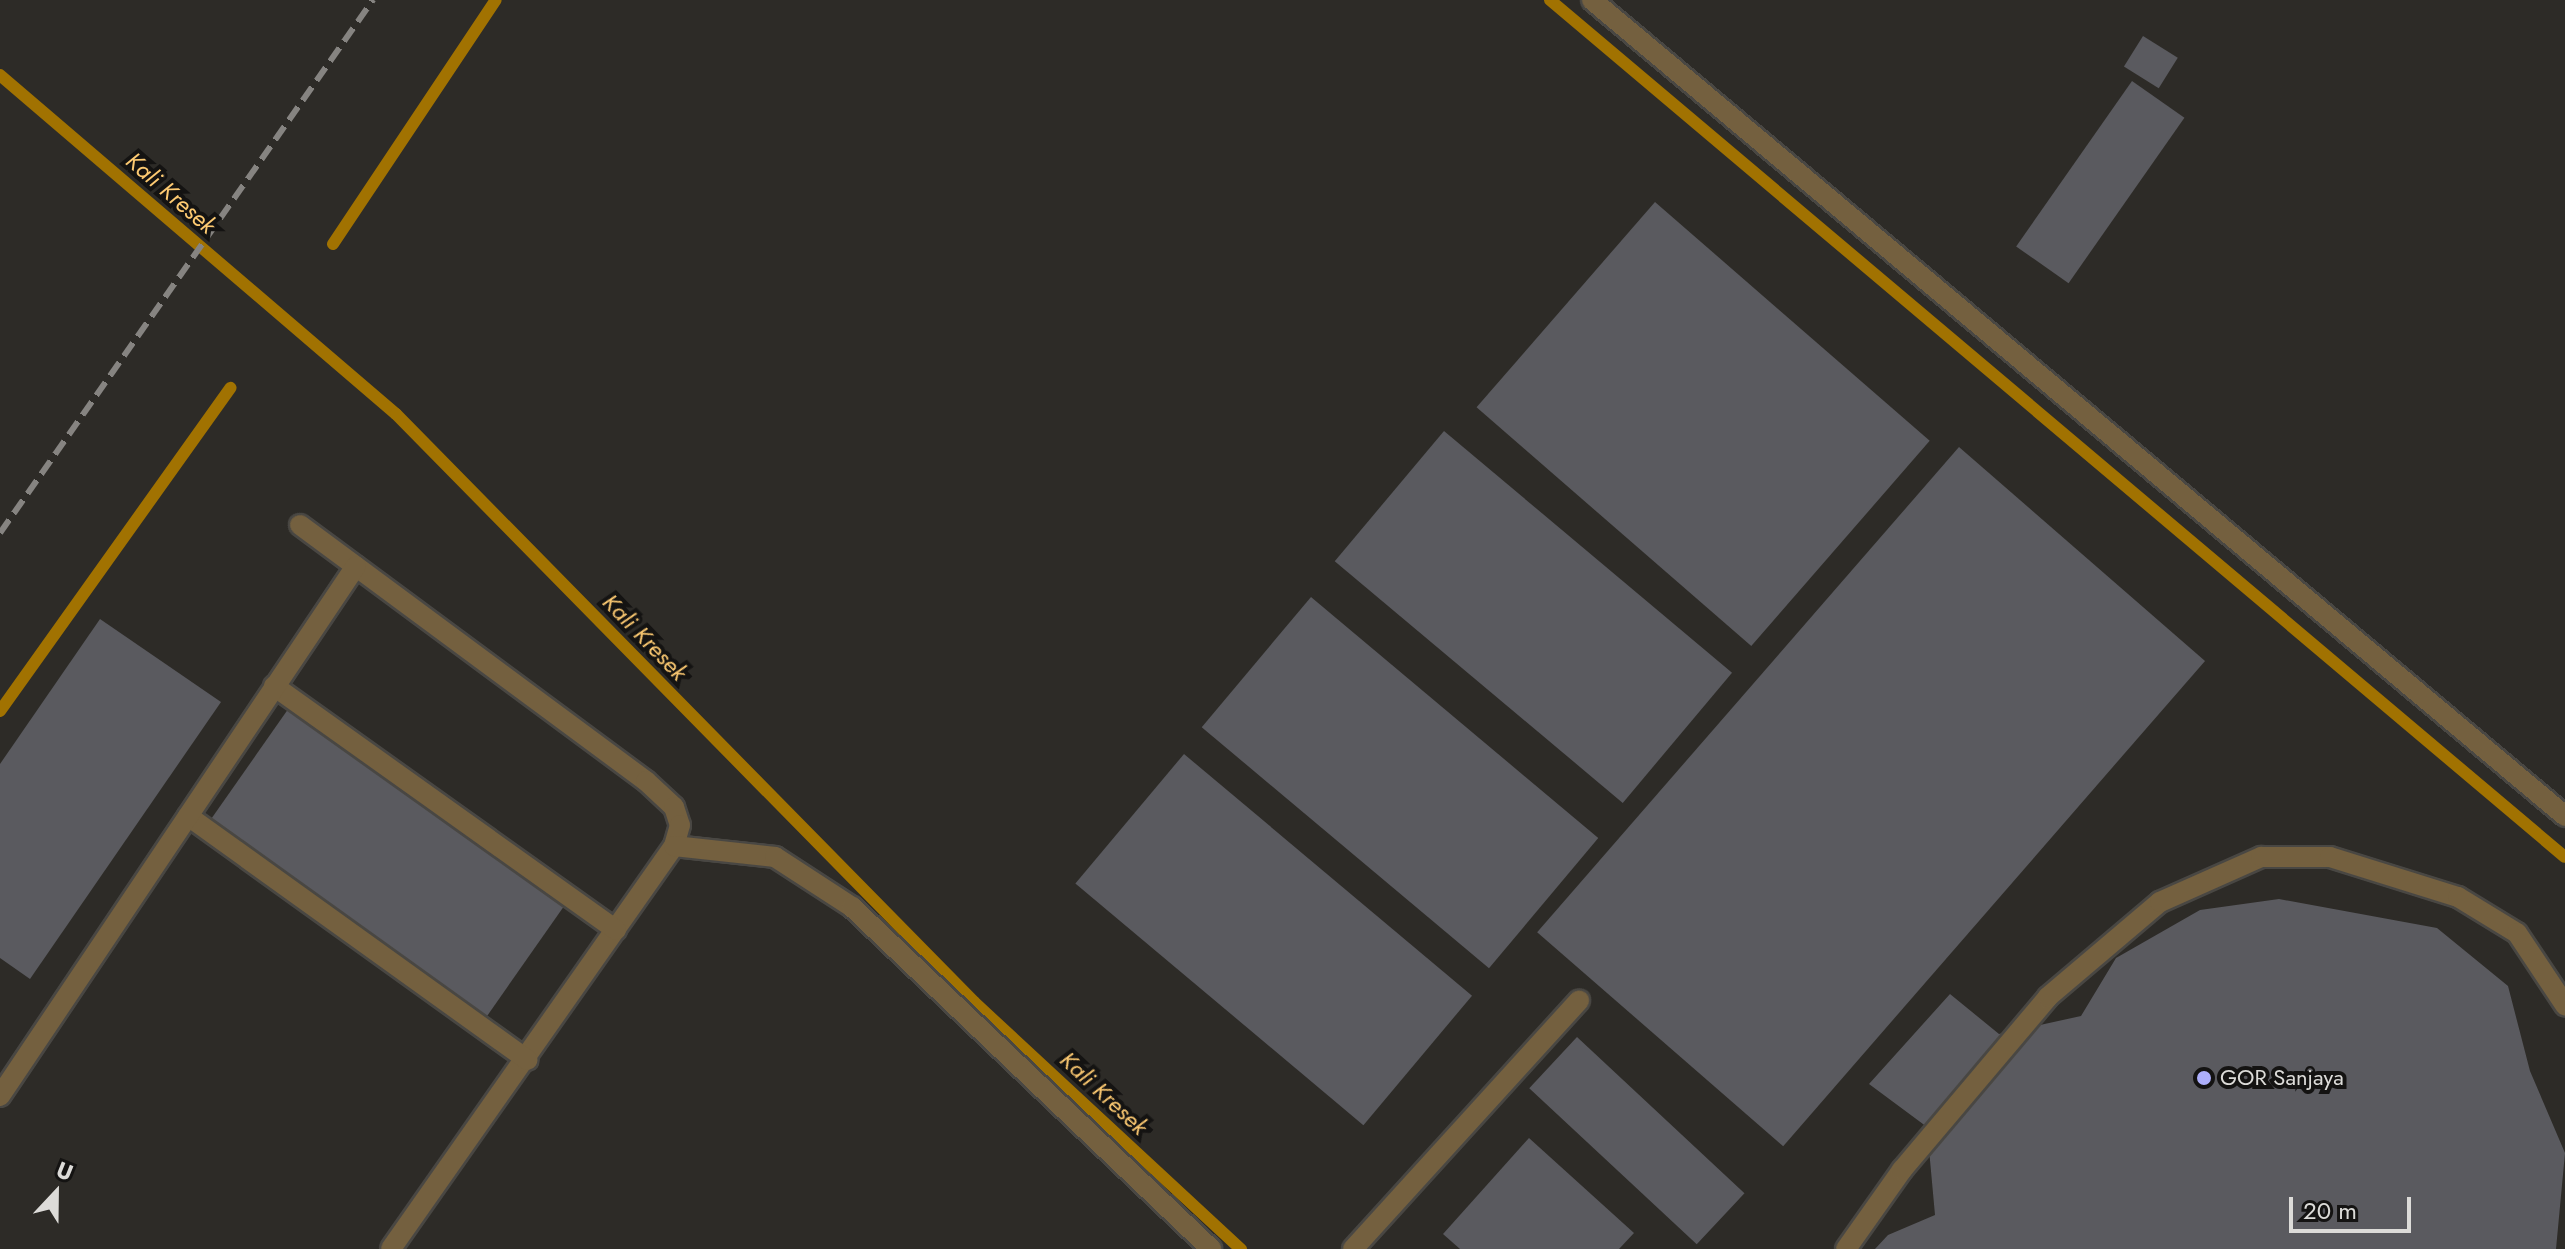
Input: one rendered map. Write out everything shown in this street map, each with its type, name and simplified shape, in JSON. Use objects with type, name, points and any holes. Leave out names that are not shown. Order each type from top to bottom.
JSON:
[{"type":"lane","points":[[1592,0],[2565,816]]},
{"type":"lane","points":[[300,525],[646,781],[674,807],[680,825],[674,846],[527,1060],[391,1249]]},
{"type":"lane","points":[[0,1096],[356,566]]},
{"type":"lane","points":[[274,686],[616,930]]},
{"type":"lane","points":[[188,816],[527,1060]]},
{"type":"lane","points":[[674,846],[775,857],[852,907],[1211,1249]]},
{"type":"lane","points":[[1846,1249],[1902,1170],[2048,997],[2160,902],[2261,857],[2330,857],[2458,897],[2517,933],[2564,998]]},
{"type":"lane","points":[[1353,1249],[1579,1001]]},
{"type":"building","points":[[2143,36],[2178,58],[2159,88],[2124,67]]},
{"type":"building","points":[[2132,81],[2184,118],[2069,283],[2016,246]]},
{"type":"building","points":[[1655,202],[1930,441],[1751,646],[1477,407]]},
{"type":"building","points":[[1444,431],[1732,673],[1623,803],[1335,561]]},
{"type":"building","points":[[1959,447],[2205,661],[1783,1146],[1537,932]]},
{"type":"building","points":[[1311,597],[1598,838],[1489,968],[1202,727]]},
{"type":"building","points":[[100,619],[221,702],[30,979],[0,958],[0,764]]},
{"type":"building","points":[[291,705],[569,899],[485,1019],[207,825]]},
{"type":"building","points":[[1184,754],[1472,996],[1363,1125],[1075,883]]},
{"type":"building","name":"GOR Sanjaya","points":[[2279,899],[2437,928],[2508,986],[2530,1071],[2565,1153],[2556,1249],[1875,1249],[1888,1235],[1935,1215],[1927,1127],[1869,1084],[1950,994],[1999,1034],[2081,1016],[2116,958],[2200,910]]},
{"type":"building","points":[[1577,1037],[1744,1193],[1697,1244],[1529,1088]]},
{"type":"building","points":[[1529,1138],[1634,1233],[1619,1249],[1460,1249],[1443,1234]]},
{"type":"waterway","points":[[333,244],[496,0]]},
{"type":"waterway","points":[[1550,0],[2565,857]]},
{"type":"waterway","name":"Kali Kresek","points":[[0,75],[396,414],[974,1002],[1241,1249]]},
{"type":"waterway","points":[[0,711],[230,388]]},
{"type":"railway","points":[[0,533],[373,0]]},
{"type":"place","name":"GOR Sanjaya","points":[[2204,1078]]}]
